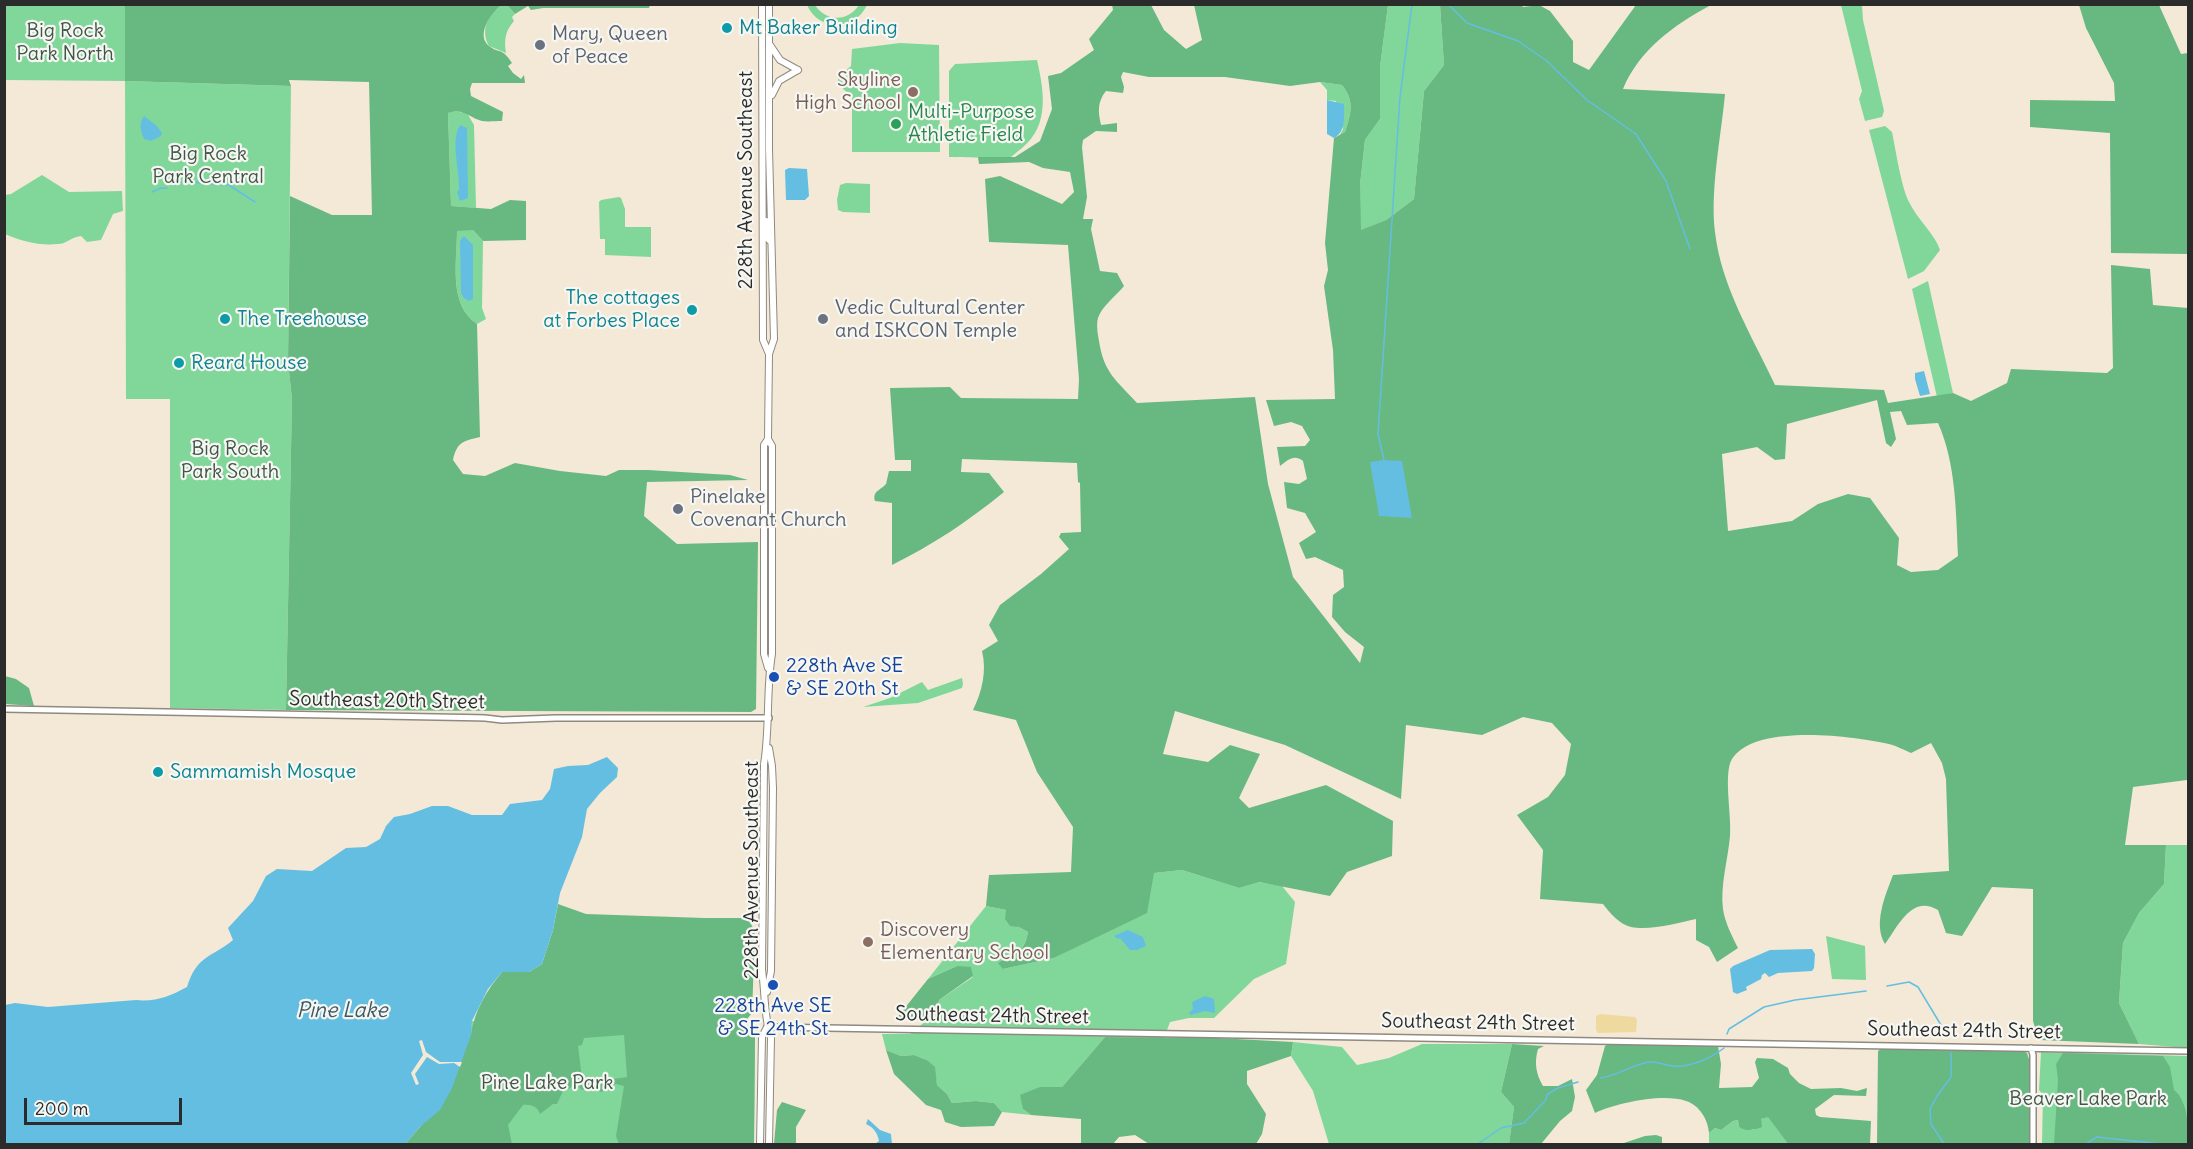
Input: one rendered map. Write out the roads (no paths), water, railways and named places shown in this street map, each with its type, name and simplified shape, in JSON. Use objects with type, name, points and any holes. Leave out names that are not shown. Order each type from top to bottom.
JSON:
[{"type":"main road","name":"228th Avenue Southeast","points":[[762,4],[763,340],[769,354]]},
{"type":"main road","name":"228th Avenue Southeast","points":[[760,1144],[762,1036],[766,1027],[766,998],[762,970],[764,764],[768,742],[772,654],[772,446],[768,439],[769,354],[774,339],[769,4]]},
{"type":"main road","points":[[770,45],[780,60],[798,70],[779,81],[770,101]]},
{"type":"main road","points":[[770,177],[766,187],[766,206],[762,215],[766,221],[767,238],[771,242]]},
{"type":"main road","name":"228th Avenue Southeast","points":[[766,998],[771,971],[773,788],[768,742]]},
{"type":"main road","points":[[764,842],[771,873]]},
{"type":"main road","name":"228th Avenue Southeast","points":[[766,1027],[771,1037],[769,1144]]},
{"type":"street","name":"Southeast 20th Street","points":[[4,709],[502,720],[769,718]]},
{"type":"street","name":"Southeast 24th Street","points":[[766,1027],[2188,1051]]},
{"type":"street","points":[[2031,1048],[2033,1055],[2033,1144]]},
{"type":"water","points":[[1327,100],[1344,104],[1341,132],[1334,138],[1327,134]]},
{"type":"water","points":[[144,116],[157,126],[162,133],[161,136],[151,141],[144,139],[141,125]]},
{"type":"water","points":[[460,125],[467,128],[468,198],[460,201],[457,192],[459,182],[456,139]]},
{"type":"water","points":[[789,168],[807,169],[809,196],[805,200],[786,200],[785,170]]},
{"type":"water","points":[[464,236],[473,245],[473,299],[469,301],[461,293],[460,241]]},
{"type":"water","points":[[1924,371],[1930,394],[1920,396],[1915,373]]},
{"type":"water","points":[[1402,461],[1412,518],[1379,516],[1370,462]]},
{"type":"water","name":"Pine Lake","points":[[607,757],[618,768],[617,777],[587,809],[582,837],[560,893],[553,930],[542,964],[529,972],[502,972],[488,989],[472,1021],[471,1035],[452,1088],[440,1110],[405,1144],[5,1144],[5,1005],[15,1003],[48,1007],[150,1000],[169,996],[187,987],[200,963],[233,940],[228,928],[253,901],[266,876],[277,869],[312,871],[346,848],[366,847],[380,839],[386,826],[394,817],[432,806],[448,806],[472,815],[502,815],[510,804],[542,800],[550,789],[554,769],[588,765]]},
{"type":"water","points":[[1128,930],[1143,937],[1146,946],[1130,950],[1120,938],[1114,936]]},
{"type":"water","points":[[1812,949],[1815,954],[1812,971],[1778,973],[1769,977],[1765,973],[1761,979],[1746,987],[1747,990],[1737,994],[1733,992],[1730,969],[1733,966],[1770,950]]},
{"type":"water","points":[[1205,996],[1214,999],[1215,1013],[1205,1011],[1190,1015],[1193,1009],[1192,1002]]},
{"type":"water","points":[[868,1119],[880,1130],[891,1134],[892,1144],[875,1144],[879,1141],[875,1131],[866,1124]]},
{"type":"waterway","points":[[1384,460],[1378,434],[1400,97],[1412,4]]},
{"type":"waterway","points":[[1448,4],[1467,23],[1518,41],[1547,61],[1587,100],[1636,134],[1666,181],[1690,249]]},
{"type":"waterway","points":[[174,185],[188,180],[229,185],[255,202]]},
{"type":"waterway","points":[[152,192],[167,188]]},
{"type":"waterway","points":[[1887,986],[1909,982],[1918,987],[1947,1035]]},
{"type":"waterway","points":[[1727,1034],[1729,1029],[1764,1007],[1795,1000],[1866,991]]},
{"type":"waterway","points":[[1600,1078],[1649,1062],[1672,1066],[1693,1064],[1707,1059],[1724,1048]]},
{"type":"waterway","points":[[1944,1144],[1931,1124],[1930,1109],[1951,1077],[1951,1053]]},
{"type":"waterway","points":[[1478,1144],[1501,1128],[1524,1123],[1545,1101],[1548,1094],[1558,1088],[1578,1082]]},
{"type":"waterway","points":[[2086,1144],[2097,1137],[2161,1144]]},
{"type":"place","name":"Mt Baker Building","points":[[727,28]]},
{"type":"place","name":"Mary, Queen of Peace","points":[[540,45]]},
{"type":"place","name":"Skyline High School","points":[[913,92]]},
{"type":"place","name":"Multi-Purpose Athletic Field","points":[[896,124]]},
{"type":"place","name":"The cottages at Forbes Place","points":[[692,310]]},
{"type":"place","name":"The Treehouse","points":[[225,319]]},
{"type":"place","name":"Vedic Cultural Center and ISKCON Temple","points":[[823,319]]},
{"type":"place","name":"Reard House","points":[[179,363]]},
{"type":"place","name":"Pinelake Covenant Church","points":[[678,509]]},
{"type":"place","name":"228th Ave SE & SE 20th St","points":[[774,677]]},
{"type":"place","name":"Sammamish Mosque","points":[[158,772]]},
{"type":"place","name":"Discovery Elementary School","points":[[868,942]]},
{"type":"place","name":"228th Ave SE & SE 24th St","points":[[773,985]]},
{"type":"park label","name":"Big Rock Park North","points":[[65,42]]},
{"type":"park label","name":"Big Rock Park Central","points":[[208,166]]},
{"type":"park label","name":"Big Rock Park South","points":[[230,460]]},
{"type":"park label","name":"Pine Lake Park","points":[[547,1083]]},
{"type":"park label","name":"Beaver Lake Park","points":[[2088,1099]]}]
